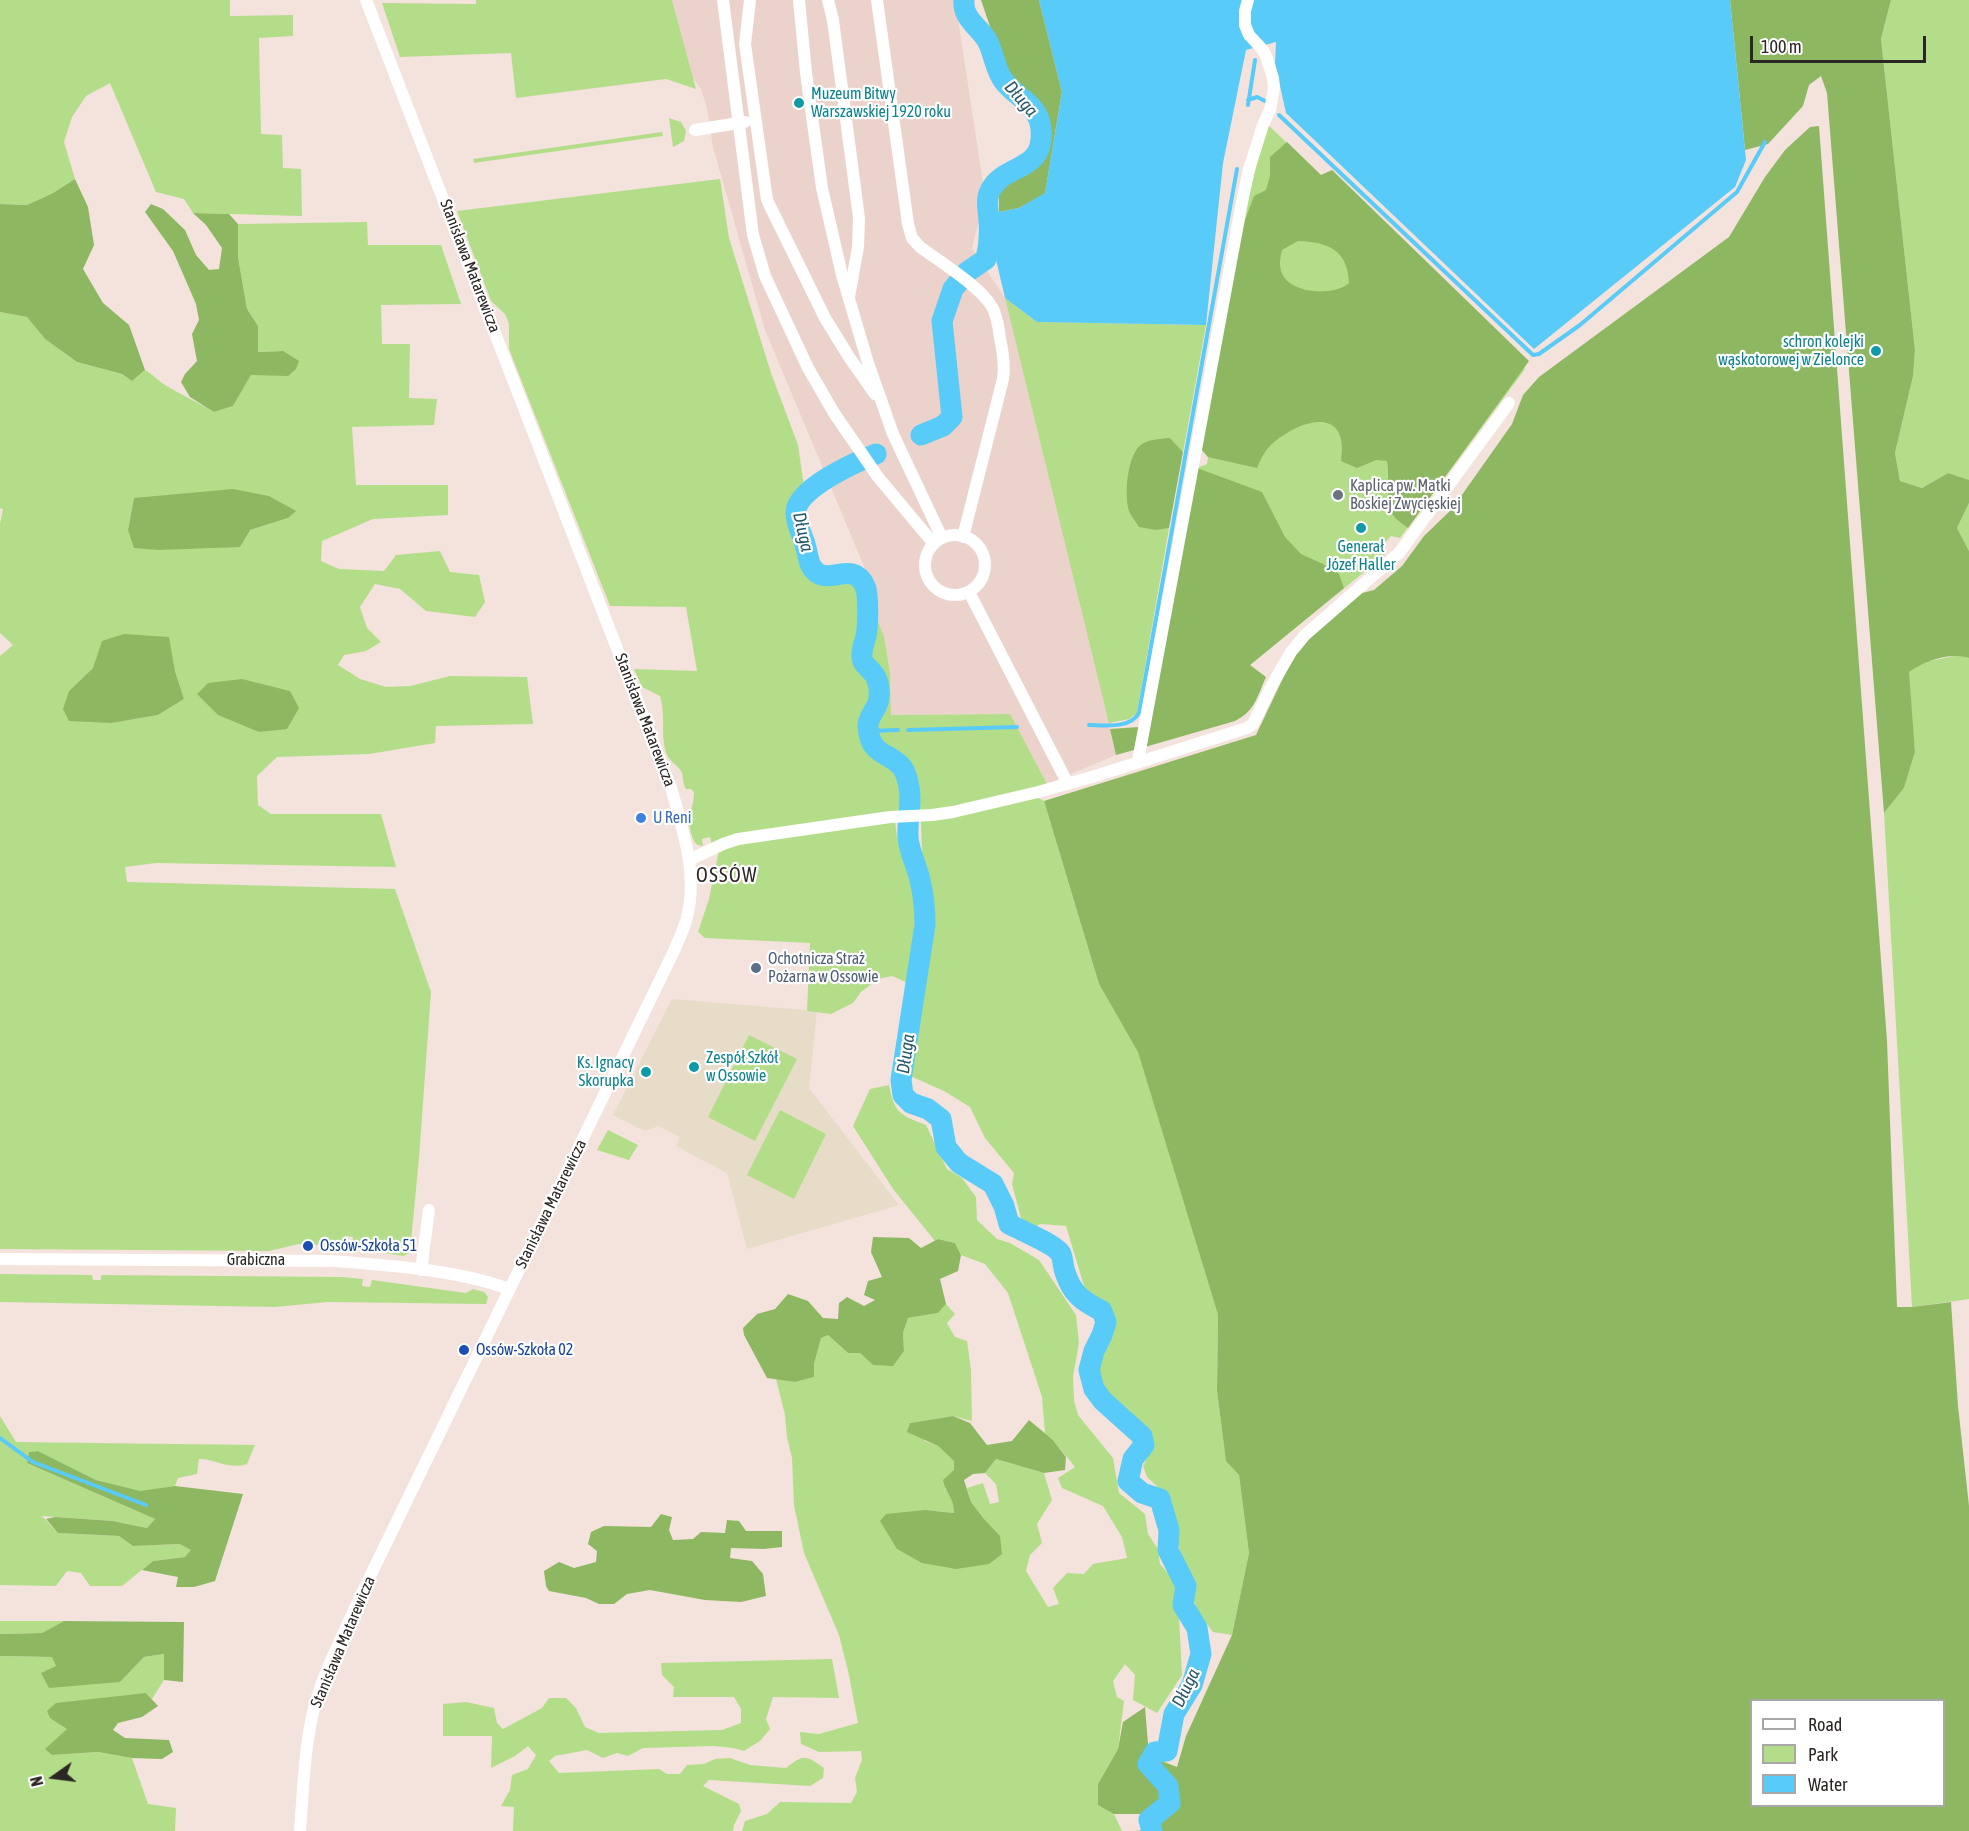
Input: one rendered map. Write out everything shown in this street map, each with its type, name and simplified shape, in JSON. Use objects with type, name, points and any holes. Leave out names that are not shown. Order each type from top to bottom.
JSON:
[{"type":"street","name":"Stanisława Matarewicza","points":[[300,1831],[305,1769],[312,1717],[318,1695],[360,1597],[674,951],[686,920],[690,881],[689,860],[671,788],[366,0]]},
{"type":"street","points":[[723,0],[753,234],[765,276],[808,368],[834,413],[878,477],[938,541]]},
{"type":"street","points":[[750,0],[745,44],[752,121],[767,200],[825,318],[882,404]]},
{"type":"street","points":[[799,0],[806,73],[822,188],[848,299],[882,404],[938,541]]},
{"type":"street","points":[[828,0],[833,20],[859,218],[858,247],[848,299]]},
{"type":"street","points":[[877,0],[908,224],[912,238],[988,301],[994,310],[1002,345],[1005,367],[963,537]]},
{"type":"street","points":[[1138,761],[1242,197],[1274,95],[1273,78],[1266,56],[1248,35],[1245,25],[1248,0]]},
{"type":"street","points":[[695,130],[752,121]]},
{"type":"street","points":[[689,860],[738,839],[890,817],[932,815],[993,803],[1068,784],[1247,728],[1253,724],[1291,652],[1305,635],[1399,553],[1509,403]]},
{"type":"street","points":[[949,536],[963,537],[976,544],[982,552],[985,561],[984,571],[981,580],[969,592],[956,595],[947,594],[938,590],[926,574],[927,554],[938,541],[949,536]]},
{"type":"street","points":[[969,592],[1068,784]]},
{"type":"street","points":[[420,1270],[429,1210]]},
{"type":"street","name":"Grabiczna","points":[[0,1258],[332,1261],[420,1270],[486,1280],[509,1289]]},
{"type":"shaded area","name":"Muzeum Bitwy Warszawskiej 1920 roku","points":[[672,0],[955,0],[985,196],[972,248],[1005,298],[1037,322],[1206,325],[1183,452],[1170,438],[1156,530],[1169,528],[1137,713],[1129,719],[1109,723],[1116,755],[1047,784],[1009,714],[891,715],[890,673],[884,636],[873,609],[871,583],[765,330],[713,147],[707,108],[701,89],[692,77]]},
{"type":"shaded area","points":[[672,999],[817,1011],[809,1088],[899,1205],[747,1249],[727,1173],[676,1146],[680,1137],[658,1126],[645,1131],[613,1115]]},
{"type":"green space","points":[[0,0],[230,0],[230,16],[293,15],[293,36],[259,38],[261,134],[282,135],[283,168],[301,169],[302,216],[193,213],[184,199],[156,192],[110,83],[86,96],[72,117],[64,142],[75,179],[53,193],[27,205],[0,204]]},
{"type":"green space","points":[[476,0],[672,0],[696,89],[666,79],[516,98],[511,53],[400,57],[382,3],[476,4]]},
{"type":"green space","points":[[981,0],[1039,0],[1062,92],[1045,194],[1019,208],[999,212],[999,194],[1010,179],[1031,171],[1046,150],[1050,121],[1038,100],[1005,71]]},
{"type":"green space","points":[[1730,0],[1891,0],[1881,39],[1915,350],[1913,376],[1895,453],[1900,481],[1922,488],[1948,473],[1969,480],[1969,503],[1957,528],[1969,551],[1969,658],[1945,657],[1922,664],[1909,672],[1915,752],[1904,788],[1884,813],[1827,93],[1821,76],[1809,85],[1803,106],[1768,144],[1745,150]]},
{"type":"green space","points":[[1891,0],[1969,0],[1969,482],[1948,473],[1922,488],[1900,481],[1895,453],[1913,376],[1915,350],[1881,39]]},
{"type":"green space","points":[[669,118],[681,122],[686,131],[684,141],[673,147]]},
{"type":"green space","points":[[1267,124],[1525,369],[1400,538],[1391,536],[1383,545],[1385,555],[1250,665],[1197,468],[1207,464],[1208,457],[1201,449],[1248,200]]},
{"type":"green space","points":[[1819,126],[1887,1041],[1897,1307],[1951,1302],[1958,1406],[1969,1506],[1969,1831],[1135,1831],[1160,1828],[1152,1814],[1114,1814],[1098,1805],[1098,1784],[1118,1749],[1123,1722],[1145,1707],[1149,1756],[1177,1767],[1186,1736],[1232,1635],[1249,1553],[1239,1475],[1226,1461],[1217,1391],[1218,1315],[1138,1052],[1099,984],[1044,801],[1256,735],[1293,657],[1310,637],[1362,593],[1374,590],[1402,566],[1424,536],[1452,509],[1512,424],[1523,395],[1539,377],[1729,237],[1765,177],[1785,150],[1810,127]]},
{"type":"green space","points":[[662,132],[663,136],[474,163],[473,159]]},
{"type":"green space","points":[[1287,142],[1321,175],[1332,170],[1529,361],[1408,528],[1396,519],[1391,510],[1388,497],[1387,461],[1376,460],[1357,468],[1341,461],[1342,442],[1337,430],[1329,424],[1318,422],[1292,430],[1269,447],[1257,468],[1208,457],[1201,449],[1242,228],[1254,196],[1266,190],[1270,176],[1270,157]],"holes":[[[1298,241],[1327,246],[1340,255],[1348,272],[1349,283],[1343,287],[1325,291],[1306,290],[1289,283],[1281,270],[1282,250]]]},
{"type":"green space","points":[[75,179],[88,207],[94,245],[83,269],[103,303],[129,325],[145,370],[132,381],[122,374],[77,362],[45,339],[27,317],[0,312],[0,204],[27,205],[53,193]]},
{"type":"green space","points":[[720,179],[729,238],[771,373],[798,445],[804,487],[792,498],[789,508],[791,530],[799,555],[810,574],[816,579],[828,582],[849,580],[856,587],[861,612],[856,655],[859,666],[873,690],[872,701],[861,724],[862,730],[866,742],[874,753],[901,777],[904,797],[902,812],[712,845],[710,837],[702,839],[703,846],[695,842],[691,833],[690,816],[694,792],[686,789],[681,771],[666,753],[660,696],[642,687],[634,669],[697,671],[686,607],[610,606],[509,349],[509,324],[505,314],[491,301],[457,211]]},
{"type":"green space","points":[[151,204],[163,209],[185,230],[196,255],[209,270],[219,269],[222,248],[206,225],[193,213],[229,214],[238,224],[238,257],[247,309],[258,326],[258,352],[283,351],[299,361],[296,369],[288,376],[251,375],[233,406],[214,412],[190,397],[181,382],[197,361],[192,334],[199,320],[196,304],[173,251],[145,212]]},
{"type":"green space","points":[[367,222],[368,245],[441,245],[461,304],[381,305],[382,344],[410,344],[409,398],[437,399],[434,425],[352,427],[356,485],[448,485],[448,515],[373,519],[322,541],[321,561],[339,569],[384,571],[396,555],[440,551],[450,572],[479,575],[485,602],[475,617],[426,611],[400,589],[375,584],[360,607],[367,628],[381,642],[366,651],[344,655],[338,665],[360,679],[386,687],[410,686],[450,676],[527,677],[533,724],[436,726],[435,743],[369,754],[277,757],[257,776],[258,805],[271,814],[381,814],[396,867],[156,863],[125,867],[127,882],[395,889],[431,992],[410,1252],[404,1256],[351,1248],[353,1237],[345,1236],[343,1246],[299,1244],[269,1251],[0,1249],[0,656],[13,645],[0,633],[0,524],[3,509],[0,508],[0,312],[27,317],[45,339],[77,362],[122,374],[132,381],[145,370],[165,385],[214,412],[233,406],[251,375],[283,351],[258,352],[258,326],[247,309],[238,257],[238,224]],"holes":[[[134,498],[288,518],[250,530],[128,530]],[[168,637],[184,699],[158,715],[112,723],[69,691],[93,668]]]},
{"type":"green space","points":[[1005,298],[1037,322],[1206,325],[1183,452],[1170,438],[1156,530],[1169,528],[1137,713],[1129,719],[1109,723]]},
{"type":"green space","points":[[1170,438],[1183,452],[1169,528],[1156,530],[1139,527],[1130,513],[1128,504],[1128,475],[1133,456],[1145,442]]},
{"type":"green space","points":[[1197,468],[1262,492],[1285,537],[1301,554],[1339,574],[1344,588],[1250,665],[1266,677],[1255,703],[1242,717],[1145,747]]},
{"type":"green space","points":[[233,489],[269,496],[296,511],[288,518],[250,530],[240,547],[158,550],[134,548],[128,530],[134,498]]},
{"type":"green space","points":[[1969,503],[1969,551],[1957,528]]},
{"type":"green space","points":[[873,609],[884,636],[890,673],[891,715],[1010,714],[1047,784],[1010,795],[920,813],[907,765],[880,742],[874,733],[873,722],[882,705],[883,686],[877,667],[870,661],[867,653]]},
{"type":"green space","points":[[124,634],[169,637],[175,671],[184,699],[158,715],[112,723],[69,721],[63,709],[69,691],[93,668],[102,641]]},
{"type":"green space","points":[[1960,655],[1969,658],[1969,1299],[1912,1307],[1884,813],[1904,788],[1915,752],[1908,672],[1924,662]]},
{"type":"green space","points":[[242,679],[290,691],[299,708],[287,729],[259,732],[218,715],[197,694],[208,683]]},
{"type":"green space","points":[[1139,727],[1134,750],[1116,755],[1110,729]]},
{"type":"green space","points":[[1037,797],[1044,801],[1099,984],[1138,1051],[1218,1315],[1217,1391],[1226,1460],[1239,1475],[1249,1553],[1232,1635],[1213,1632],[1197,1611],[1164,1493],[1147,1477],[1143,1466],[1151,1450],[1143,1431],[1103,1390],[1098,1379],[1097,1360],[1112,1334],[1110,1314],[1101,1304],[1087,1296],[1066,1226],[1041,1224],[1033,1227],[1021,1218],[1012,1184],[1014,1173],[985,1138],[970,1107],[944,1091],[908,1075],[933,894],[922,857],[921,820]]},
{"type":"green space","points":[[895,821],[897,837],[916,875],[920,903],[919,924],[908,983],[892,976],[878,979],[861,992],[853,1003],[831,1014],[807,1011],[810,943],[705,938],[698,932],[709,899],[719,850],[732,845]]},
{"type":"green space","points":[[749,1035],[797,1059],[755,1141],[708,1117]]},
{"type":"green space","points":[[889,1085],[896,1107],[904,1115],[926,1125],[947,1169],[962,1178],[976,1197],[977,1220],[997,1239],[1010,1243],[1039,1260],[1076,1315],[1079,1343],[1073,1377],[1074,1400],[1078,1415],[1113,1458],[1119,1493],[1145,1514],[1148,1534],[1158,1549],[1160,1564],[1175,1581],[1182,1675],[1157,1713],[1133,1700],[1135,1675],[1125,1664],[1113,1681],[1117,1697],[1124,1701],[1118,1749],[1098,1784],[1098,1804],[1114,1814],[1122,1831],[742,1831],[745,1821],[767,1814],[780,1802],[851,1803],[857,1792],[855,1778],[862,1760],[861,1751],[819,1752],[801,1744],[800,1732],[819,1734],[858,1723],[839,1635],[804,1553],[794,1505],[792,1458],[776,1379],[795,1382],[814,1377],[814,1364],[821,1337],[828,1335],[848,1353],[860,1353],[873,1365],[904,1351],[903,1333],[908,1318],[938,1313],[946,1304],[955,1314],[947,1323],[955,1337],[967,1341],[971,1370],[972,1421],[953,1416],[910,1423],[925,1441],[938,1446],[954,1461],[954,1470],[945,1489],[954,1500],[954,1513],[925,1510],[984,1519],[971,1502],[967,1488],[983,1483],[990,1504],[999,1502],[996,1484],[985,1473],[996,1459],[1044,1473],[1052,1500],[1037,1524],[1042,1543],[1030,1555],[1026,1571],[1048,1607],[1059,1604],[1053,1588],[1067,1573],[1084,1574],[1093,1564],[1127,1558],[1122,1537],[1103,1506],[1062,1488],[1058,1478],[1075,1467],[1045,1433],[1042,1397],[1008,1293],[985,1264],[961,1255],[955,1243],[938,1239],[935,1241],[893,1189],[853,1126],[870,1089]]},
{"type":"green space","points":[[780,1110],[826,1134],[794,1199],[747,1175]]},
{"type":"green space","points":[[608,1130],[638,1145],[629,1160],[597,1150]]},
{"type":"green space","points":[[873,1237],[909,1238],[921,1248],[938,1239],[955,1243],[961,1255],[958,1271],[940,1279],[946,1304],[938,1313],[908,1318],[903,1333],[904,1351],[893,1366],[873,1365],[860,1353],[848,1353],[828,1335],[821,1338],[814,1364],[814,1377],[795,1382],[767,1378],[744,1335],[743,1328],[757,1314],[775,1309],[788,1294],[808,1301],[823,1318],[838,1319],[839,1303],[847,1297],[864,1306],[875,1300],[864,1295],[868,1281],[882,1277],[871,1252]]},
{"type":"green space","points":[[0,1274],[92,1275],[93,1280],[101,1280],[101,1275],[343,1277],[363,1279],[362,1286],[370,1287],[372,1280],[466,1293],[473,1289],[484,1292],[488,1297],[486,1304],[328,1302],[275,1307],[0,1302]]},
{"type":"green space","points":[[0,1416],[16,1442],[255,1445],[247,1464],[234,1466],[199,1459],[197,1474],[178,1478],[175,1486],[140,1492],[96,1480],[38,1451],[29,1452],[27,1463],[155,1519],[147,1528],[113,1521],[42,1516],[58,1533],[119,1536],[133,1546],[180,1544],[192,1550],[185,1557],[153,1561],[122,1586],[90,1586],[81,1573],[67,1571],[56,1586],[0,1585]]},
{"type":"green space","points":[[953,1416],[970,1423],[987,1445],[1012,1441],[1029,1420],[1053,1440],[1066,1457],[1065,1470],[1044,1473],[996,1459],[985,1473],[973,1474],[964,1480],[971,1502],[1000,1536],[1002,1554],[989,1564],[956,1569],[922,1563],[897,1549],[880,1521],[886,1514],[925,1510],[954,1513],[953,1503],[943,1480],[954,1470],[954,1461],[938,1446],[907,1432],[910,1423]]},
{"type":"green space","points":[[38,1451],[96,1480],[140,1491],[175,1486],[243,1494],[215,1581],[194,1587],[176,1587],[178,1577],[142,1570],[153,1561],[185,1557],[191,1550],[180,1544],[133,1546],[119,1536],[58,1533],[46,1519],[55,1517],[113,1521],[147,1528],[155,1519],[27,1463],[29,1452]]},
{"type":"green space","points":[[661,1514],[672,1517],[669,1530],[673,1540],[693,1539],[701,1532],[725,1533],[727,1520],[739,1521],[746,1531],[782,1531],[782,1547],[731,1548],[730,1558],[752,1561],[763,1574],[766,1596],[741,1602],[705,1600],[650,1590],[627,1594],[614,1604],[599,1604],[586,1598],[549,1591],[544,1571],[559,1562],[574,1568],[596,1562],[597,1551],[588,1544],[591,1532],[604,1526],[651,1527]]},
{"type":"green space","points":[[0,1621],[64,1621],[42,1633],[0,1634]]},
{"type":"green space","points":[[64,1621],[184,1622],[183,1682],[164,1680],[164,1654],[144,1657],[120,1682],[49,1688],[41,1673],[56,1666],[52,1657],[0,1656],[0,1634],[42,1633]]},
{"type":"green space","points":[[165,1654],[164,1680],[152,1699],[146,1693],[67,1729],[57,1740],[52,1755],[98,1752],[132,1758],[148,1804],[176,1808],[175,1831],[0,1831],[0,1656],[52,1657],[57,1666],[120,1682],[144,1657]]},
{"type":"green space","points":[[832,1659],[839,1698],[773,1697],[766,1719],[770,1729],[760,1741],[744,1751],[714,1746],[643,1748],[628,1756],[617,1753],[603,1758],[587,1750],[555,1756],[549,1761],[559,1773],[659,1769],[667,1774],[680,1774],[687,1765],[730,1758],[750,1765],[786,1768],[797,1760],[805,1758],[824,1768],[823,1778],[810,1786],[709,1780],[703,1786],[739,1804],[741,1811],[733,1831],[513,1831],[514,1807],[501,1806],[510,1790],[512,1775],[528,1769],[536,1755],[528,1746],[515,1756],[491,1768],[492,1736],[443,1736],[443,1704],[466,1702],[494,1708],[497,1723],[503,1729],[542,1708],[549,1698],[566,1698],[576,1708],[585,1727],[599,1733],[722,1730],[741,1723],[741,1709],[734,1697],[673,1697],[674,1687],[662,1675],[661,1663]]},
{"type":"green space","points":[[146,1693],[158,1706],[142,1717],[118,1723],[113,1730],[125,1738],[169,1740],[173,1752],[162,1759],[132,1758],[98,1752],[52,1755],[45,1749],[67,1729],[50,1718],[47,1711],[56,1703]]},
{"type":"water","points":[[1039,0],[1730,0],[1746,160],[1735,187],[1534,349],[1286,113],[1275,63],[1276,42],[1246,50],[1223,163],[1206,325],[1037,322],[1005,298],[995,255],[999,212],[1019,208],[1045,193],[1062,92]]},
{"type":"waterway","name":"Długa","points":[[921,435],[943,426],[952,417],[942,321],[953,289],[967,272],[986,259],[989,236],[987,203],[990,191],[1004,175],[1030,161],[1037,154],[1041,143],[1041,129],[1036,113],[1003,80],[988,42],[966,12],[964,0]]},
{"type":"waterway","points":[[1248,105],[1255,60]]},
{"type":"waterway","points":[[1248,100],[1257,97],[1265,101]]},
{"type":"waterway","points":[[1279,115],[1533,355],[1539,354],[1580,325],[1737,192],[1765,142]]},
{"type":"waterway","points":[[1089,725],[1123,724],[1130,722],[1139,713],[1237,169]]},
{"type":"waterway","name":"Długa","points":[[876,454],[855,463],[816,486],[798,504],[796,513],[810,564],[817,573],[824,576],[853,574],[865,586],[868,619],[862,658],[876,677],[879,691],[879,701],[868,722],[869,736],[880,752],[902,767],[907,778],[910,803],[908,837],[919,875],[925,925],[901,1080],[903,1095],[911,1103],[928,1109],[941,1119],[946,1147],[959,1163],[993,1184],[1004,1206],[1009,1224],[1045,1242],[1061,1254],[1068,1280],[1075,1291],[1083,1300],[1102,1311],[1106,1322],[1089,1370],[1094,1389],[1103,1401],[1142,1436],[1144,1445],[1133,1459],[1128,1481],[1142,1493],[1160,1499],[1169,1530],[1168,1550],[1186,1586],[1183,1605],[1197,1628],[1201,1654],[1192,1685],[1174,1714],[1167,1751],[1155,1752],[1148,1764],[1168,1786],[1170,1803],[1149,1820],[1152,1831]]},
{"type":"waterway","points":[[908,730],[1017,727]]},
{"type":"waterway","points":[[869,731],[898,730]]},
{"type":"waterway","points":[[0,1438],[33,1462],[146,1505]]},
{"type":"place","name":"Muzeum Bitwy Warszawskiej 1920 roku","points":[[799,103]]},
{"type":"place","name":"schron kolejki wąskotorowej w Zielonce","points":[[1876,351]]},
{"type":"place","name":"Kaplica pw. Matki Boskiej Zwycięskiej","points":[[1338,495]]},
{"type":"place","name":"Generał Józef Haller","points":[[1361,528]]},
{"type":"place","name":"U Reni","points":[[641,818]]},
{"type":"place","name":"Ochotnicza Straż Pożarna w Ossowie","points":[[756,968]]},
{"type":"place","name":"Zespół Szkół w Ossowie","points":[[694,1067]]},
{"type":"place","name":"Ks. Ignacy Skorupka","points":[[646,1072]]},
{"type":"place","name":"Ossów-Szkoła 51","points":[[308,1246]]},
{"type":"place","name":"Ossów-Szkoła 02","points":[[464,1350]]},
{"type":"district","name":"OSSÓW","points":[[727,876]]}]
